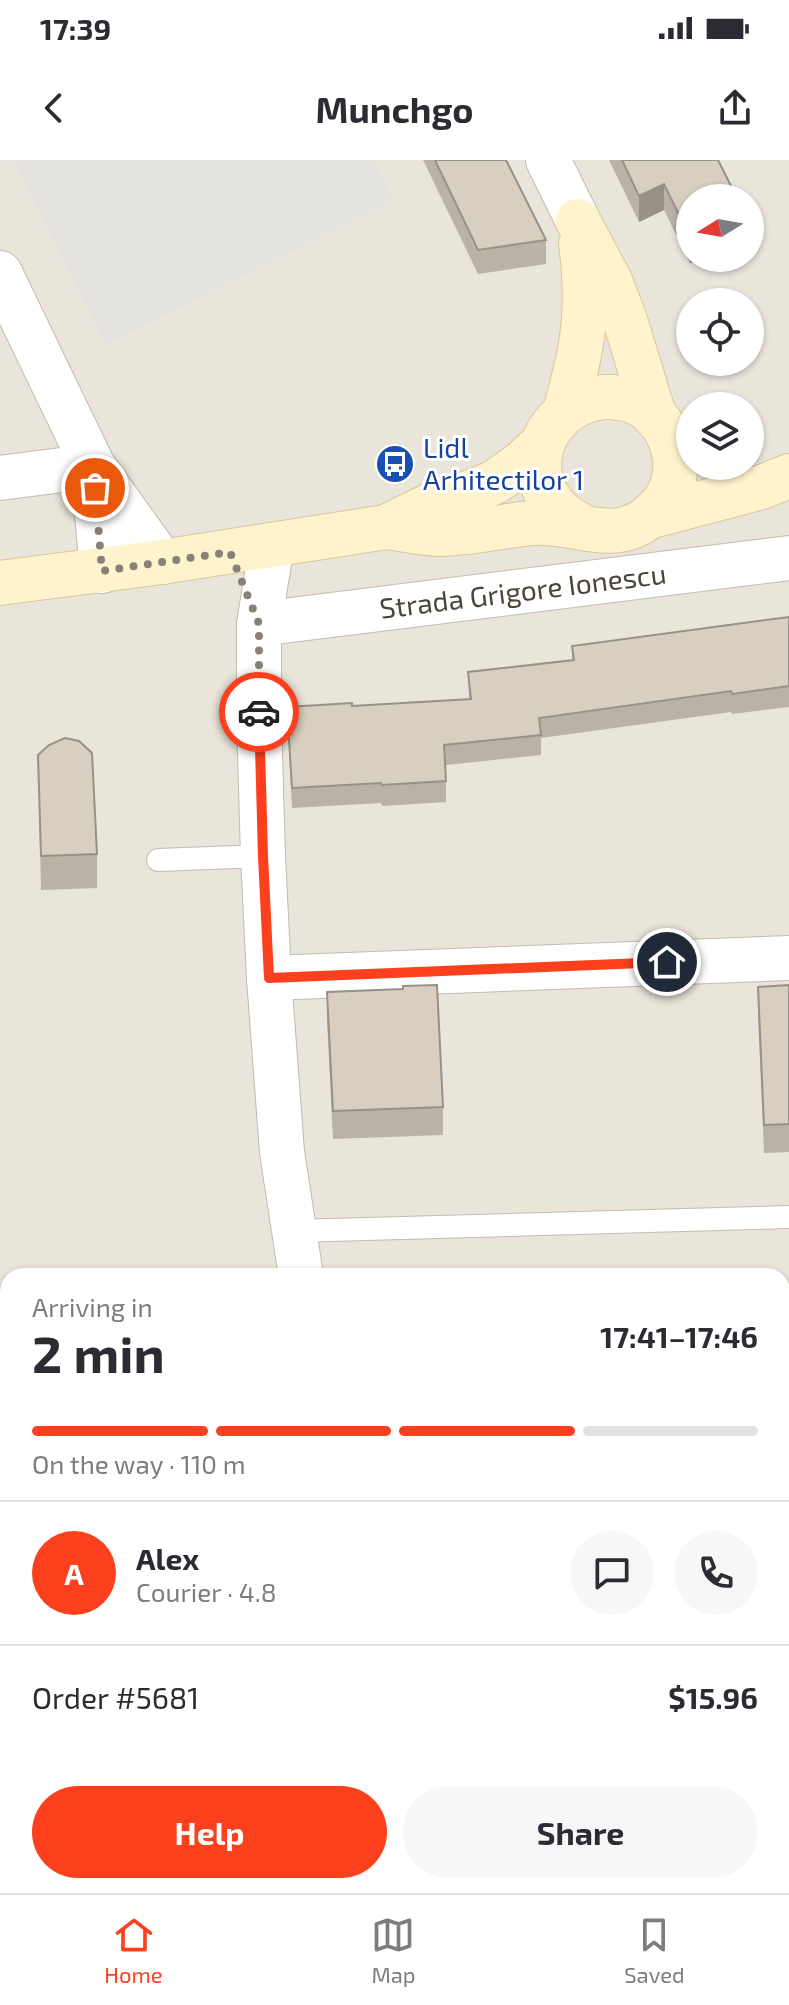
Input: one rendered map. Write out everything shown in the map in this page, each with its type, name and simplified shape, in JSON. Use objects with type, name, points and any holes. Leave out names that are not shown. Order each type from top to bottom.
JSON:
[{"type":"main road","points":[[554,427],[578,364],[585,324],[585,271],[578,221]]},
{"type":"main road","points":[[578,221],[610,281],[671,429]]},
{"type":"main road","name":"Strada Grigore Ionescu","points":[[386,527],[435,503],[495,482],[522,463],[554,427],[582,402],[600,396],[619,397],[638,403],[671,429],[674,477],[667,499],[652,516]]},
{"type":"main road","name":"Strada Grigore Ionescu","points":[[554,427],[540,463],[542,482],[552,503],[568,519],[587,529]]},
{"type":"main road","points":[[764,460],[789,464]]},
{"type":"main road","name":"Strada Grigore Ionescu","points":[[0,583],[102,571],[386,527],[439,534],[533,523],[610,532],[632,528],[652,516],[762,487],[789,476]]},
{"type":"street","points":[[548,160],[578,221]]},
{"type":"street","points":[[0,273],[93,466],[162,562]]},
{"type":"street","points":[[0,478],[93,466]]},
{"type":"street","points":[[93,466],[102,571]]},
{"type":"street","points":[[272,545],[259,624],[263,856],[282,1152],[300,1268]]},
{"type":"street","points":[[230,552],[259,624]]},
{"type":"street","name":"Strada Grigore Ionescu","points":[[259,624],[789,558]]},
{"type":"street","points":[[269,978],[789,958]]},
{"type":"lane","points":[[158,860],[263,856]]},
{"type":"lane","points":[[294,1231],[789,1217]]},
{"type":"shaded area","points":[[0,160],[789,160],[789,1268],[0,1268]]},
{"type":"shaded area","points":[[13,160],[373,160],[394,200],[106,345]]},
{"type":"building","points":[[435,160],[506,160],[546,240],[478,250]]},
{"type":"building","points":[[622,160],[718,160],[730,184],[676,184],[676,208],[664,184],[639,196]]},
{"type":"building","points":[[789,617],[789,686],[732,694],[731,691],[539,718],[541,735],[444,745],[446,781],[292,788],[287,707],[471,699],[468,672],[574,660],[572,646]]},
{"type":"building","points":[[65,738],[79,741],[92,753],[97,854],[41,856],[38,755],[49,745]]},
{"type":"building","points":[[437,985],[443,1107],[333,1111],[327,992]]},
{"type":"building","points":[[789,985],[789,1124],[764,1125],[758,987]]},
{"type":"way so far","points":[[95,488],[102,571],[230,552],[259,624],[259,712]]},
{"type":"place","name":"Lidl Arhitectilor 1","points":[[395,464]]},
{"type":"route","points":[[259,712],[269,978],[667,962]]}]
